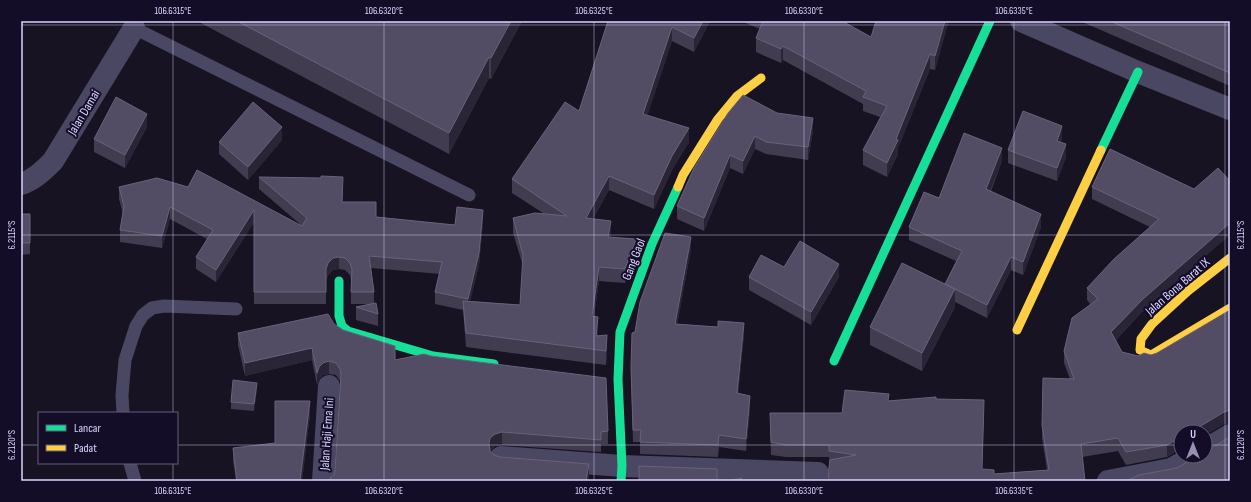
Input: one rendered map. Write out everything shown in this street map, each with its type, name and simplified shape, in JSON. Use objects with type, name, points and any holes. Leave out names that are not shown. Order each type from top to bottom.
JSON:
[{"type":"street","points":[[834,361],[990,21]]},
{"type":"street","points":[[1021,21],[1138,72],[1230,109]]},
{"type":"street","name":"Jalan Damai","points":[[21,184],[26,183],[54,161],[136,25]]},
{"type":"street","points":[[1017,330],[1138,72]]},
{"type":"street","name":"Gang Gaol","points":[[622,474],[614,379],[620,332],[652,244],[683,175],[718,119],[737,96],[761,78]]},
{"type":"street","name":"Jalan Bona Barat IX","points":[[1230,258],[1157,318],[1142,335],[1138,344],[1139,349],[1144,353],[1151,354],[1230,308]]},
{"type":"street","points":[[340,281],[339,316],[342,326],[348,330],[433,356],[502,365]]},
{"type":"street","name":"Jalan Haji Ema Ini","points":[[323,481],[329,386]]},
{"type":"street","points":[[1213,445],[1230,435]]},
{"type":"street","points":[[501,457],[622,474],[818,473]]},
{"type":"street","points":[[1108,481],[1171,469],[1180,464]]},
{"type":"lane","points":[[136,25],[469,195]]},
{"type":"lane","points":[[123,412],[122,395],[125,360],[136,326],[144,315],[152,308],[164,306],[236,309]]},
{"type":"lane","points":[[130,464],[135,481]]},
{"type":"building","points":[[237,21],[511,21],[491,58],[489,57],[449,133]]},
{"type":"building","points":[[608,21],[703,21],[694,38],[672,27],[643,114],[689,128],[672,156],[654,195],[609,176],[586,218],[611,221],[608,237],[636,239],[625,269],[599,267],[592,316],[598,317],[596,336],[607,335],[606,351],[466,333],[463,301],[520,305],[523,255],[513,218],[535,213],[567,216],[512,179],[565,102],[579,111]]},
{"type":"building","points":[[763,21],[842,21],[871,37],[876,21],[945,21],[935,56],[930,54],[896,139],[898,140],[887,163],[863,150],[887,106],[863,97],[866,91],[783,46],[781,49],[756,38]]},
{"type":"building","points":[[1110,21],[1230,21],[1230,73]]},
{"type":"building","points":[[743,95],[777,113],[813,118],[808,147],[766,142],[755,136],[743,161],[730,155],[704,218],[677,206],[694,168],[728,113]]},
{"type":"building","points":[[116,97],[147,114],[125,155],[94,139]]},
{"type":"building","points":[[253,102],[282,127],[248,167],[219,142]]},
{"type":"building","points":[[1023,111],[1062,126],[1057,141],[1066,144],[1057,168],[1008,150]]},
{"type":"building","points":[[964,133],[1002,148],[986,189],[1041,214],[1023,262],[1011,257],[987,305],[945,284],[962,251],[909,227],[924,192],[939,198]]},
{"type":"building","points":[[1110,149],[1194,189],[1218,168],[1230,181],[1230,223],[1143,299],[1111,332],[1122,352],[1138,356],[1144,353],[1151,355],[1157,353],[1230,310],[1230,410],[1204,424],[1173,424],[1173,442],[1167,445],[1126,452],[1118,438],[1081,444],[1085,481],[828,481],[830,460],[856,455],[829,451],[829,445],[786,445],[771,442],[770,413],[842,413],[845,390],[889,394],[888,401],[936,397],[936,399],[984,400],[982,469],[994,470],[994,474],[1049,470],[1042,425],[1043,378],[1074,379],[1064,351],[1072,318],[1098,299],[1087,288],[1114,259],[1159,219],[1092,187]]},
{"type":"building","points":[[197,170],[302,226],[307,218],[259,177],[343,177],[342,202],[376,202],[376,217],[455,225],[457,207],[483,210],[479,253],[468,299],[435,292],[442,262],[369,256],[374,292],[351,292],[352,269],[350,263],[345,258],[339,257],[333,258],[328,263],[326,269],[326,292],[254,292],[254,210],[216,270],[196,257],[213,230],[170,207],[162,236],[120,230],[124,206],[119,187],[157,178],[188,187]]},
{"type":"building","points":[[21,214],[30,214],[30,243],[21,243]]},
{"type":"building","points":[[665,233],[691,237],[675,324],[718,327],[718,321],[744,323],[737,393],[750,396],[746,439],[719,435],[718,445],[640,442],[641,430],[633,430],[631,367],[632,333],[635,332],[640,302]]},
{"type":"building","points":[[800,241],[839,264],[811,312],[749,277],[761,255],[784,267]]},
{"type":"building","points":[[902,263],[955,289],[922,353],[870,327]]},
{"type":"building","points":[[376,303],[378,314],[356,307]]},
{"type":"building","points":[[328,314],[334,324],[343,330],[395,346],[395,360],[424,354],[606,378],[608,431],[601,432],[601,440],[502,432],[495,434],[490,438],[490,451],[494,455],[500,457],[589,464],[586,481],[331,481],[330,478],[334,475],[335,470],[341,375],[340,369],[336,363],[329,361],[323,363],[319,367],[317,373],[312,348],[245,363],[238,333]]},
{"type":"building","points":[[233,380],[257,383],[254,404],[231,402]]},
{"type":"building","points":[[275,401],[310,401],[300,481],[237,481],[233,448],[275,443]]},
{"type":"building","points":[[1230,437],[1230,481],[1126,481],[1139,475],[1177,468],[1184,464],[1213,464],[1213,447]]},
{"type":"building","points":[[639,466],[717,469],[717,481],[639,481]]},
{"type":"building","points":[[742,478],[741,481],[728,481]]},
{"type":"traffic: fast","points":[[834,361],[990,21]]},
{"type":"traffic: fast","points":[[1101,150],[1138,72]]},
{"type":"traffic: fast","points":[[621,481],[622,466],[618,379],[620,332],[652,244],[678,187]]},
{"type":"traffic: fast","points":[[339,281],[339,316],[342,326],[348,331],[433,356],[494,364]]},
{"type":"traffic: slow","points":[[678,187],[683,175],[718,119],[737,96],[761,78]]},
{"type":"traffic: slow","points":[[1017,330],[1101,150]]},
{"type":"traffic: slow","points":[[1230,258],[1188,291],[1152,324],[1141,339],[1140,350],[1151,355],[1230,308]]}]
